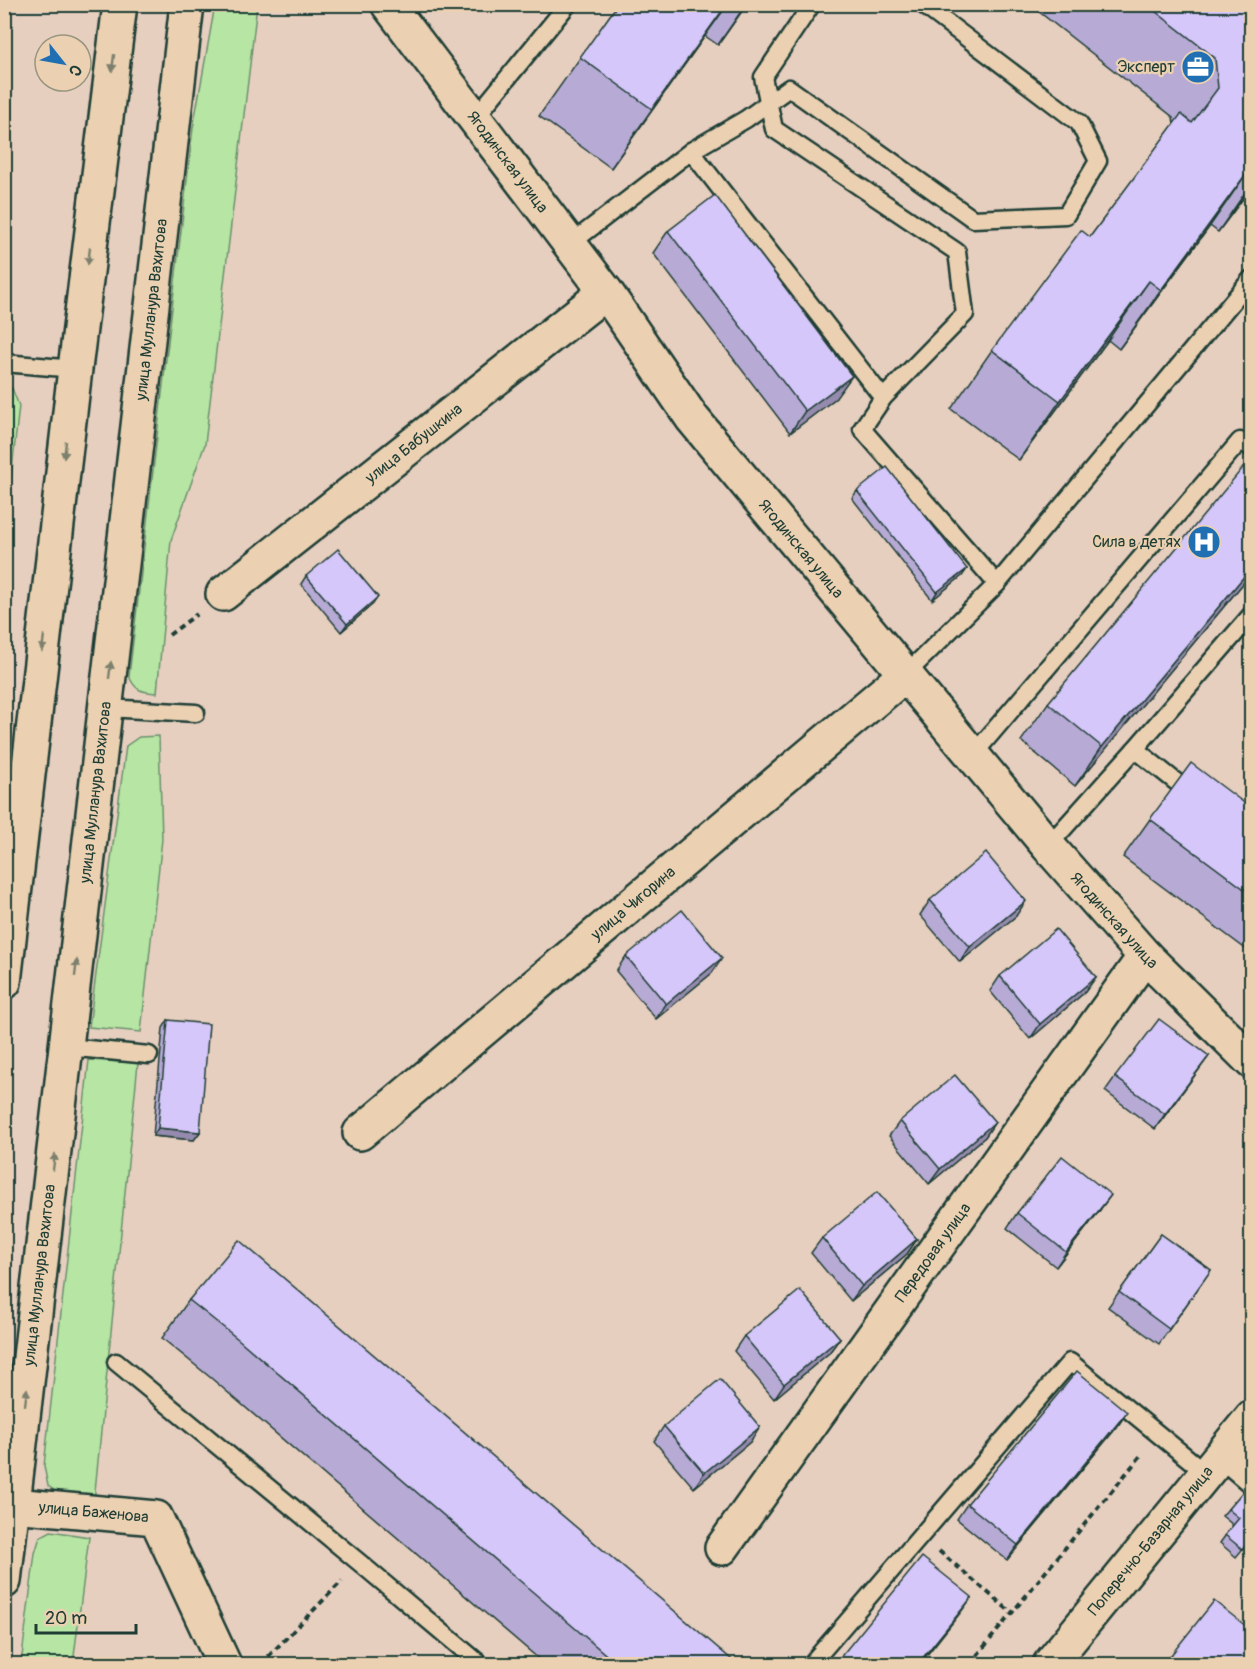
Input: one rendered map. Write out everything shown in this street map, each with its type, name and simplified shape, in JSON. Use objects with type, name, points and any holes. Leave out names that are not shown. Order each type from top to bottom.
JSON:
[{"type":"street","points":[[4,982],[120,4]]},
{"type":"street","name":"улица Мулланура Вахитова","points":[[4,1581],[187,4]]},
{"type":"street","name":"Ягодинская улица","points":[[388,4],[606,292],[692,418],[1048,846],[1145,956],[1251,1062]]},
{"type":"street","name":"улица Бабушкина","points":[[223,594],[606,292]]},
{"type":"street","name":"улица Чигорина","points":[[360,1133],[906,674]]},
{"type":"street","name":"Передовая улица","points":[[722,1548],[1145,956]]},
{"type":"street","name":"Поперечно-Базарная улица","points":[[1050,1665],[1251,1418]]},
{"type":"street","points":[[1216,1463],[1251,1475]]},
{"type":"street","name":"улица Баженова","points":[[13,1505],[156,1518],[224,1665]]},
{"type":"lane","points":[[475,118],[568,4]]},
{"type":"lane","points":[[812,4],[763,77],[774,129],[957,252],[965,314],[883,398],[862,429],[997,584]]},
{"type":"lane","points":[[570,244],[691,151],[746,119],[789,88],[974,219],[1066,215],[1098,161],[1079,123],[922,4]]},
{"type":"lane","points":[[691,151],[883,398]]},
{"type":"lane","points":[[906,674],[997,584],[1251,278]]},
{"type":"lane","points":[[4,363],[75,369]]},
{"type":"lane","points":[[973,755],[1240,441],[1251,448]]},
{"type":"lane","points":[[1048,846],[1251,614]]},
{"type":"lane","points":[[106,708],[196,713]]},
{"type":"lane","points":[[1135,749],[1207,806]]},
{"type":"lane","points":[[67,1047],[149,1055]]},
{"type":"lane","points":[[116,1362],[480,1665]]},
{"type":"lane","points":[[811,1665],[1070,1362],[1158,1434],[1216,1463]]},
{"type":"path","points":[[970,1665],[1158,1434]]},
{"type":"path","points":[[920,1535],[1012,1613]]},
{"type":"path","points":[[264,1663],[360,1563]]},
{"type":"green space","points":[[215,5],[257,5],[205,444],[171,540],[157,693],[152,693],[137,688],[129,676],[193,128]]},
{"type":"green space","points":[[5,385],[12,388],[19,406],[5,533]]},
{"type":"green space","points":[[159,736],[162,839],[141,1032],[89,1027],[126,746],[139,737]]},
{"type":"green space","points":[[89,1060],[138,1063],[94,1501],[63,1496],[48,1486],[44,1466]]},
{"type":"green space","points":[[51,1531],[89,1537],[73,1664],[21,1664],[35,1553],[40,1537]]},
{"type":"building","points":[[618,4],[727,4],[652,109],[580,57]]},
{"type":"building","points":[[1146,4],[1251,4],[1251,167],[1161,290],[1149,281],[1060,401],[992,350],[1081,230],[1090,237],[1181,114],[1192,123],[1218,88],[1215,58]]},
{"type":"building","points":[[715,195],[852,376],[805,411],[668,231]]},
{"type":"building","points":[[1251,458],[1251,568],[1102,747],[1048,703]]},
{"type":"building","points":[[887,467],[967,569],[937,592],[857,491]]},
{"type":"building","points":[[338,549],[378,597],[347,624],[306,576]]},
{"type":"building","points":[[1191,763],[1251,808],[1251,894],[1150,819]]},
{"type":"building","points":[[986,853],[1026,901],[970,947],[930,900]]},
{"type":"building","points":[[682,910],[722,958],[666,1004],[626,956]]},
{"type":"building","points":[[1056,929],[1096,977],[1040,1024],[1000,976]]},
{"type":"building","points":[[1159,1019],[1209,1056],[1165,1114],[1115,1077]]},
{"type":"building","points":[[168,1020],[209,1024],[200,1132],[158,1128]]},
{"type":"building","points":[[955,1075],[995,1122],[940,1169],[900,1121]]},
{"type":"building","points":[[1062,1156],[1111,1195],[1066,1252],[1017,1213]]},
{"type":"building","points":[[877,1192],[917,1239],[862,1286],[822,1238]]},
{"type":"building","points":[[1161,1234],[1211,1270],[1169,1329],[1119,1292]]},
{"type":"building","points":[[239,1240],[738,1665],[618,1665],[238,1339],[189,1300]]},
{"type":"building","points":[[800,1290],[840,1338],[784,1384],[744,1336]]},
{"type":"building","points":[[1077,1371],[1127,1412],[1018,1545],[967,1504]]},
{"type":"building","points":[[720,1379],[760,1427],[704,1473],[664,1426]]},
{"type":"building","points":[[1246,1488],[1251,1493],[1251,1537],[1242,1549],[1225,1535],[1239,1518],[1228,1509]]},
{"type":"building","points":[[922,1557],[972,1597],[917,1665],[834,1665]]},
{"type":"building","points":[[1214,1601],[1251,1630],[1251,1665],[1163,1665]]},
{"type":"place","name":"Эксперт","points":[[1198,67]]},
{"type":"place","name":"Сила в детях","points":[[1204,542]]}]
